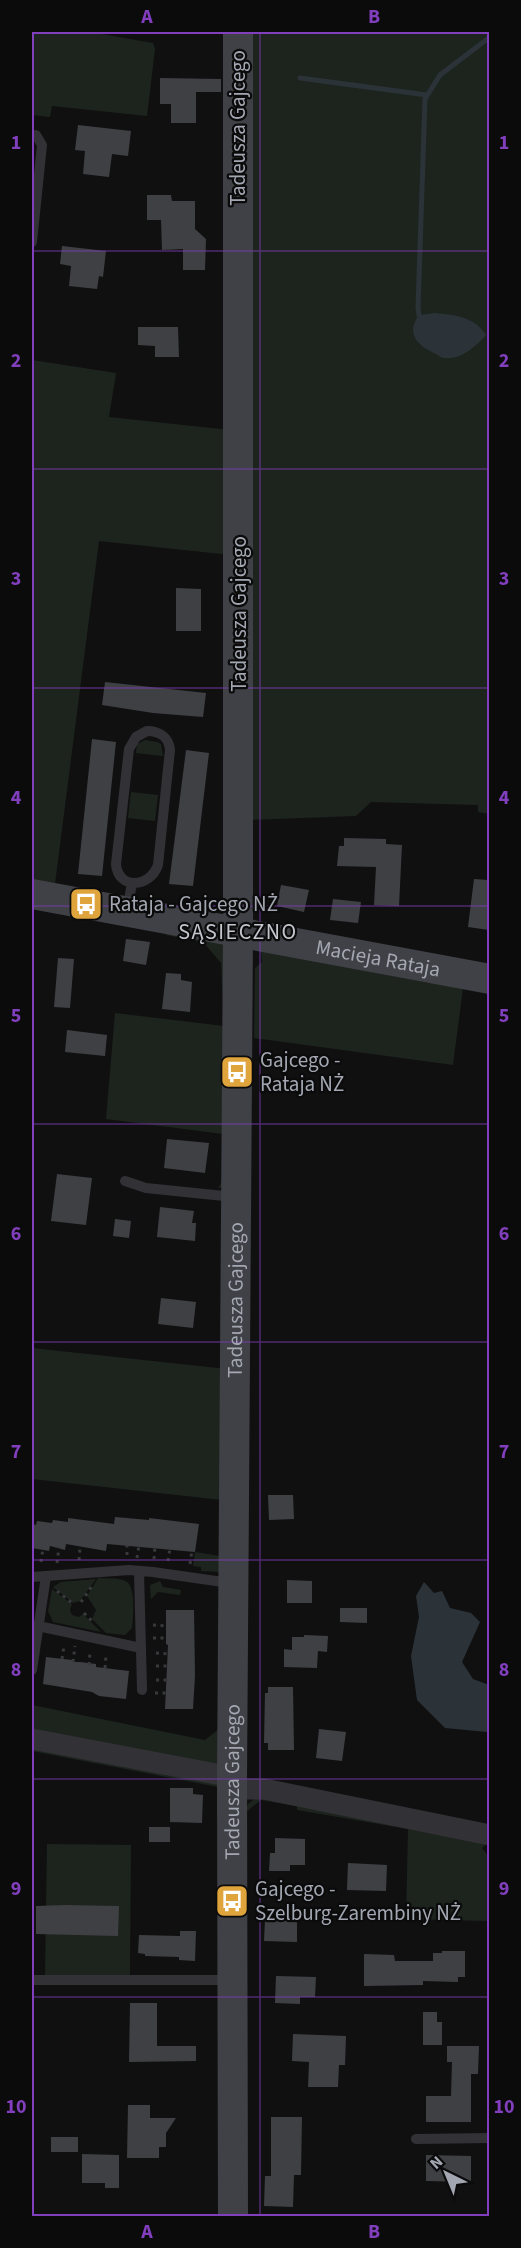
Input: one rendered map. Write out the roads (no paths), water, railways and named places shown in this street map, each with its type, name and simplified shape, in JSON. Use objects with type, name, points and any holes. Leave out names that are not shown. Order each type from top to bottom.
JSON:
[{"type":"street","name":"Tadeusza Gajcego","points":[[233,2217],[232,1783],[238,932],[238,32]]},
{"type":"street","name":"Macieja Rataja","points":[[32,894],[129,897],[238,932],[489,979]]},
{"type":"street","points":[[32,1739],[232,1783],[489,1835]]},
{"type":"lane","points":[[32,242],[42,145],[36,135]]},
{"type":"lane","points":[[151,731],[163,736],[170,745],[158,866],[151,878],[139,883],[129,897],[116,864],[129,749],[135,737],[151,731]]},
{"type":"lane","name":"Tadeusza Gajcego","points":[[125,1181],[146,1188],[236,1197]]},
{"type":"lane","points":[[32,1577],[43,1572],[112,1570],[138,1566],[234,1583]]},
{"type":"lane","points":[[138,1566],[144,1651],[142,1690]]},
{"type":"lane","points":[[32,1670],[43,1572]]},
{"type":"lane","points":[[38,1626],[144,1651]]},
{"type":"lane","points":[[32,1980],[233,1980]]},
{"type":"lane","points":[[416,2139],[489,2138]]},
{"type":"waterway","points":[[419,315],[425,99],[440,75],[490,37]]},
{"type":"waterway","points":[[300,78],[427,95]]},
{"type":"place","name":"Rataja - Gajcego NŻ","points":[[86,904]]},
{"type":"place","name":"Gajcego - Rataja NŻ","points":[[237,1072]]},
{"type":"place","name":"Gajcego - Szelburg-Zarembiny NŻ","points":[[232,1901]]},
{"type":"district","name":"SĄSIECZNO","points":[[238,931]]}]
